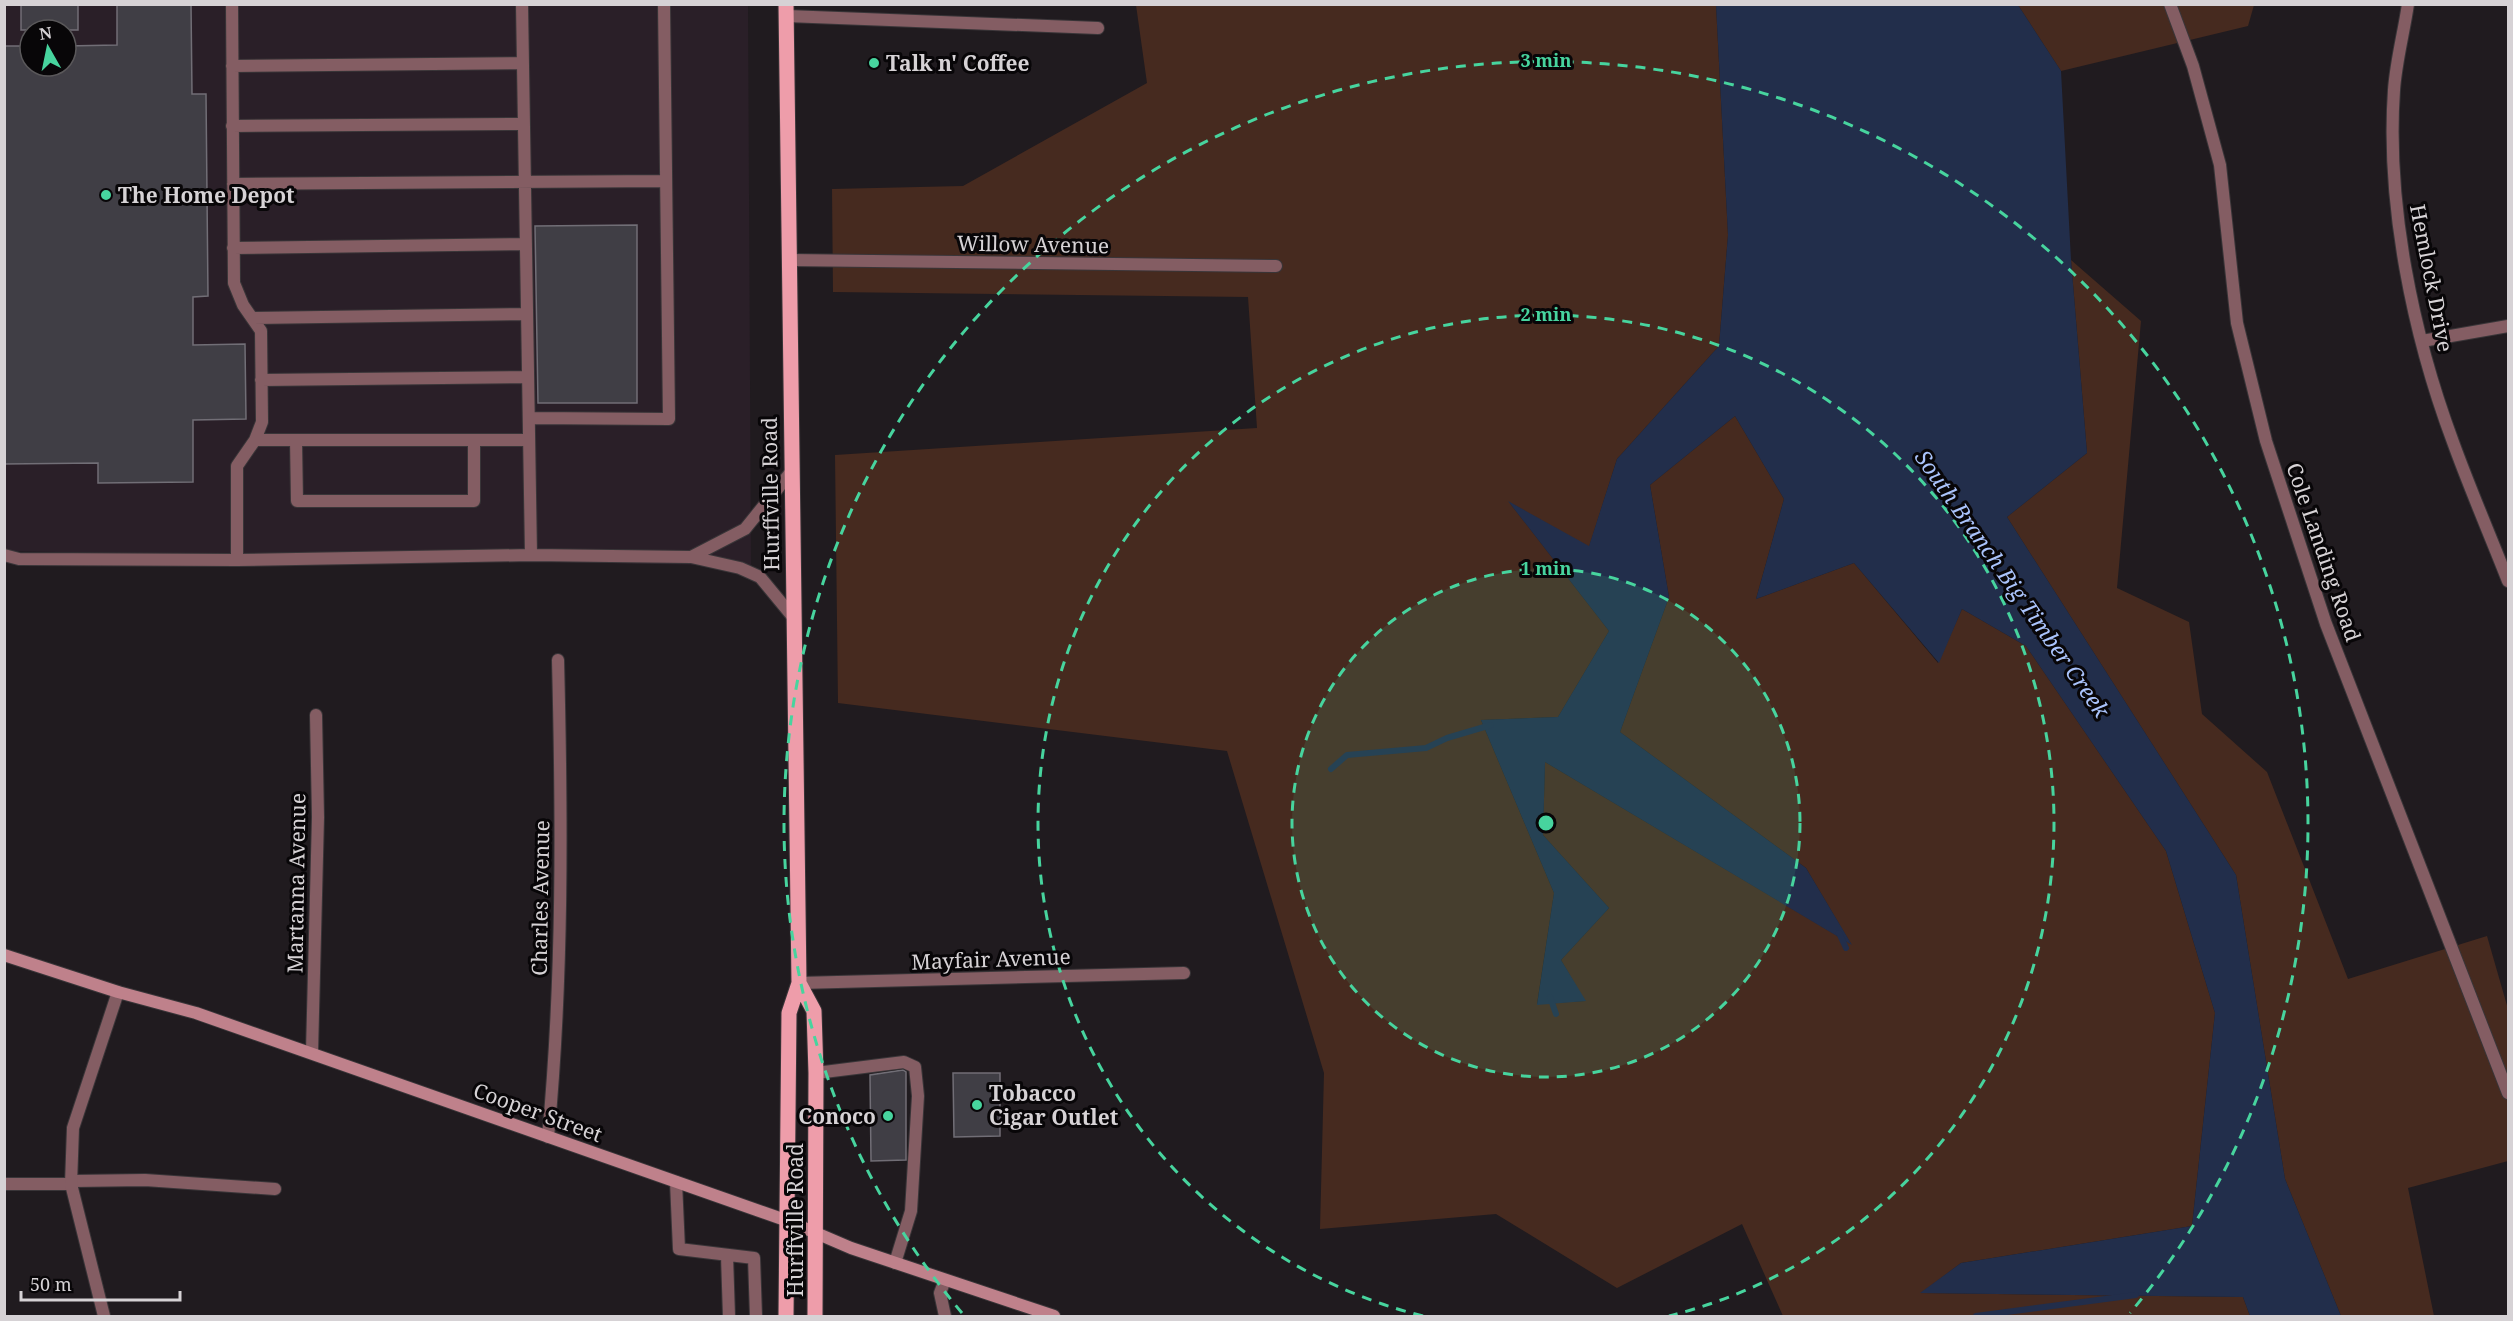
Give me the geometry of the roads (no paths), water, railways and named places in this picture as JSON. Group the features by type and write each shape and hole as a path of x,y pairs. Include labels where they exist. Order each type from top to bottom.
{"main road":[{"name":"Hurffville Road","path":"786,1317 789,1013 799,983 787,10"},
{"name":"Cooper Street","path":"4,955 118,992 196,1013 312,1052 788,1221 816,1234 895,1263 1054,1317"},
{"name":"Hurffville Road","path":"799,983 814,1011 815,1317"}],"street":[{"path":"232,4 234,283 261,331 262,422 255,440 237,466 237,560"},
{"path":"522,4 531,555"},
{"path":"529,418 669,419 664,4"},
{"name":"Cole Landing Road","path":"2170,4 2193,66 2220,165 2237,323 2266,441 2326,624 2508,1093"},
{"name":"Hemlock Drive","path":"2409,4 2394,89 2394,159 2399,225 2422,341 2452,440 2508,581"},
{"path":"787,10 1098,28"},
{"path":"232,66 523,63"},
{"path":"232,126 524,124"},
{"path":"233,184 666,181"},
{"path":"233,248 526,244"},
{"name":"Willow Avenue","path":"789,260 1276,266"},
{"path":"252,318 527,314"},
{"path":"2422,341 2508,326"},
{"path":"261,380 528,377"},
{"path":"255,440 529,440"},
{"path":"296,440 297,501 474,501 474,440"},
{"path":"691,557 745,529 791,472"},
{"path":"4,555 19,559 237,560 531,555 691,557 740,568 760,577 793,617"},
{"name":"Charles Avenue","path":"549,1137 557,1034 561,779 558,660"},
{"name":"Martanna Avenue","path":"312,1052 318,816 316,715"},
{"name":"Mayfair Avenue","path":"799,983 1184,973"},
{"path":"104,1317 72,1182 73,1128 118,992"},
{"path":"816,1073 904,1062 915,1068 918,1096 912,1211 895,1263"},
{"path":"4,1184 145,1180 275,1189"},
{"path":"676,1182 678,1249 754,1258 756,1317"},
{"path":"727,1256 729,1317"},
{"path":"945,1280 940,1293 945,1317"}],"water":[{"path":"1716,5 2018,5 2061,71 2071,260 2087,453 2007,517 2236,875 2285,1179 2341,1316 2250,1316 2243,1297 1920,1293 1961,1263 2192,1226 2215,1013 2166,851 2026,646 1962,609 1939,663 1854,563 1756,599 1784,499 1735,416 1650,485 1669,597 1620,732 1806,868 1852,945 1545,762 1543,835 1609,908 1561,960 1586,1001 1537,1005 1554,893 1481,720 1558,717 1609,631 1508,501 1589,546 1617,459 1719,346 1728,235"}],"waterway":[{"path":"1331,769 1347,755 1426,748 1447,738 1491,725"},
{"path":"1839,933 1846,948"},
{"path":"1550,997 1556,1014"},
{"name":"South Branch Big Timber Creek","path":"1976,1316 2136,1295"}],"place":[{"name":"Talk n' Coffee","path":"874,63"},
{"name":"The Home Depot","path":"106,195"},
{"name":"Tobacco Cigar Outlet","path":"977,1105"},
{"name":"Conoco","path":"888,1116"}]}
